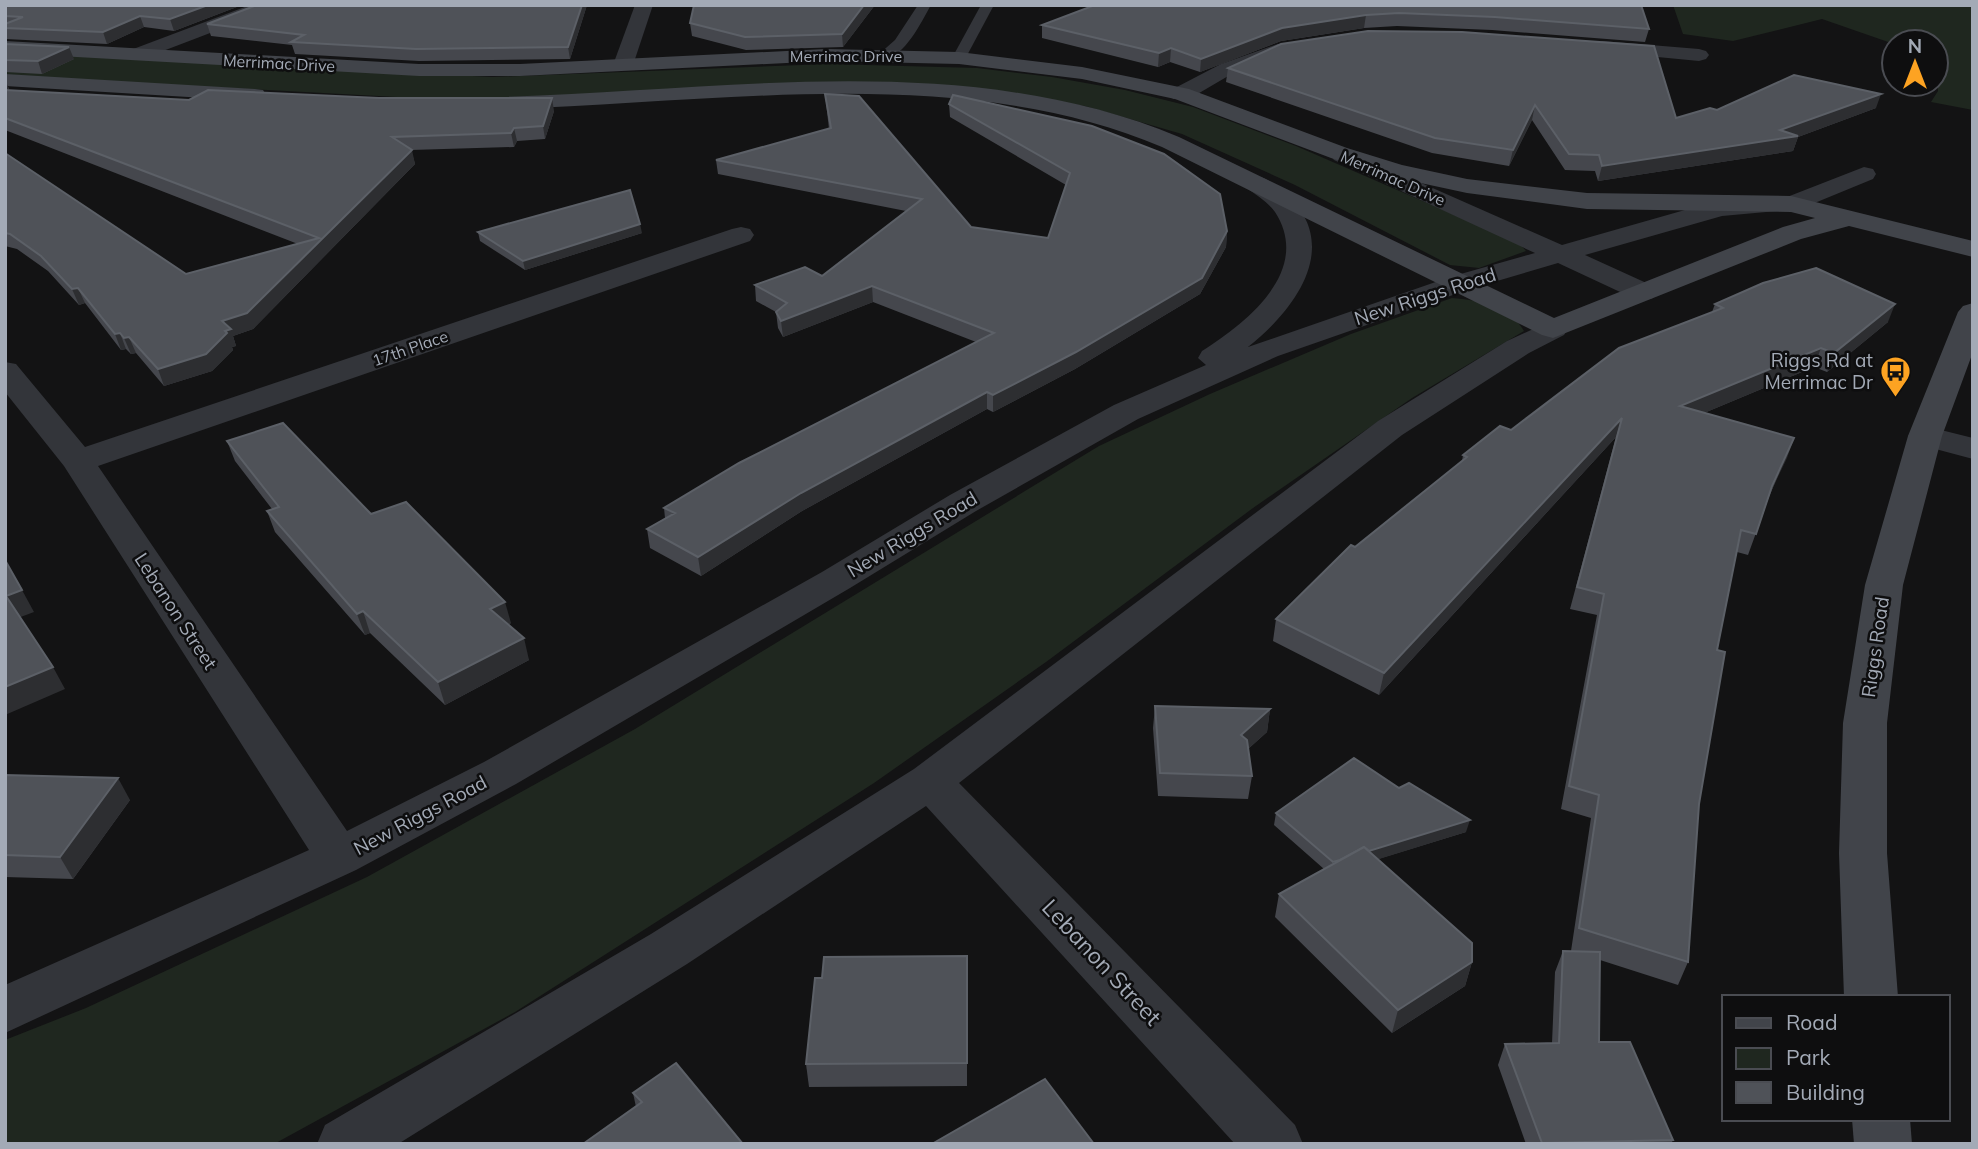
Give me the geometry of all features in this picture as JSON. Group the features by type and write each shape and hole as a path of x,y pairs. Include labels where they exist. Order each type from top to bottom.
{"street":[{"path":"135,55 267,5"},
{"path":"623,65 644,5"},
{"path":"1181,94 1255,57 1297,45"},
{"path":"1578,46 1699,55"},
{"name":"Merrimac Drive","path":"5,47 419,70 520,70 799,56 885,55 959,58 1082,73 1181,94 1339,153 1643,292"},
{"name":"Merrimac Drive","path":"5,80 276,96"},
{"name":"Merrimac Drive","path":"478,103 818,90 900,90 976,95 1044,105 1116,122 1191,151 1553,329"},
{"path":"1339,153 1431,180 1547,197 1672,204 1791,204 1973,249"},
{"name":"New Riggs Road","path":"5,1010 339,857 500,773 836,580 963,503 1126,412 1268,351 1460,283 1720,208 1791,204 1864,174"},
{"path":"1126,412 1230,348 1263,320 1293,282 1299,254 1296,233 1287,211 1254,182"},
{"path":"346,1144 669,949 930,781 1390,428 1518,346 1553,329 1792,233 1825,223 1853,220"},
{"name":"17th Place","path":"78,461 741,235"},
{"name":"Riggs Road","path":"1871,995 1863,853 1865,723 1884,584 1925,436 1973,312"},
{"name":"Lebanon Street","path":"5,371 78,461 339,857"},
{"path":"1925,436 1973,449"},
{"name":"Lebanon Street","path":"930,781 1274,1144"},
{"path":"1881,1121 1882,1144"}],"lane":[{"path":"885,55 900,43 925,5"},
{"path":"959,58 988,5"}],"green space":[{"path":"1673,5 1973,5 1973,110 1931,102 1934,98 1950,98 1950,28 1880,28 1880,39 1822,19 1733,41 1683,34"},
{"path":"5,52 492,77 829,64 977,68 1052,77 1125,90 1193,107 1296,146 1519,243 1526,251 1479,268 1450,265 1295,185 1182,134 1085,106 992,92 920,85 534,98 415,98 5,76"},
{"path":"1452,298 1473,300 1502,310 1518,322 1524,331 1412,398 1253,508 1046,662 874,783 515,1012 274,1144 5,1144 5,1040 86,1008 367,877 635,729 1099,446 1210,394 1351,334"}],"building":[{"path":"5,5 208,5 170,19 140,16 103,32 5,28 5,24 23,17 5,16"},
{"path":"257,5 582,5 568,47 416,49 291,42 304,35 207,24"},
{"path":"694,5 864,5 842,34 745,37 690,23"},
{"path":"1095,5 1641,5 1649,29 1495,17 1399,13 1366,15 1282,28 1201,59 1171,48 1159,53 1042,25"},
{"path":"1368,31 1462,32 1654,46 1676,118 1710,108 1717,110 1794,75 1880,94 1780,130 1798,136 1602,166 1599,155 1569,154 1535,105 1513,150 1435,138 1228,68 1281,44"},
{"path":"5,44 69,47 38,61 5,60"},
{"path":"5,90 189,100 208,90 379,98 552,98 543,126 514,128 511,133 392,137 412,150 247,313 222,321 231,329 225,331 227,333 206,354 158,369 129,337 115,334 78,288 72,289 41,256 5,233 5,153 186,274 319,238 5,118"},
{"path":"825,94 859,96 971,227 1048,238 1070,173 949,104 953,95 1092,126 1164,154 1220,194 1227,231 1202,278 1076,352 993,395 987,392 801,493 698,557 647,529 675,513 664,508 739,463 994,333 872,286 781,321 776,312 787,303 755,285 805,267 822,276 922,199 716,160 831,128"},
{"path":"630,190 640,224 523,261 478,232"},
{"path":"1816,268 1895,304 1834,353 1821,348 1680,406 1794,438 1772,486 1756,534 1741,530 1717,650 1725,652 1699,804 1688,962 1579,928 1599,795 1569,786 1604,594 1577,587 1622,418 1384,673 1276,619 1351,545 1355,547 1467,457 1463,455 1500,426 1511,430 1619,348 1723,308 1715,304 1763,283"},
{"path":"283,423 371,514 406,502 505,602 490,609 524,638 438,682 363,611 357,614 267,511 279,507 227,441"},
{"path":"5,560 22,590 6,596 53,667 5,687"},
{"path":"1155,706 1270,709 1241,735 1247,740 1252,776 1160,773"},
{"path":"1354,758 1399,788 1409,783 1470,820 1369,851 1364,847 1333,862 1276,813"},
{"path":"5,775 118,778 60,857 5,855"},
{"path":"1364,847 1472,943 1472,962 1398,1010 1279,894"},
{"path":"1563,951 1600,952 1599,1042 1630,1042 1673,1140 1542,1143 1505,1044 1559,1043"},
{"path":"967,956 967,1063 806,1064 815,978 822,978 824,957"},
{"path":"676,1063 743,1144 583,1144 642,1102 633,1093"},
{"path":"1045,1079 1094,1144 932,1144"}],"place":[{"name":"Riggs Rd at Merrimac Dr","path":"1896,398"}]}
